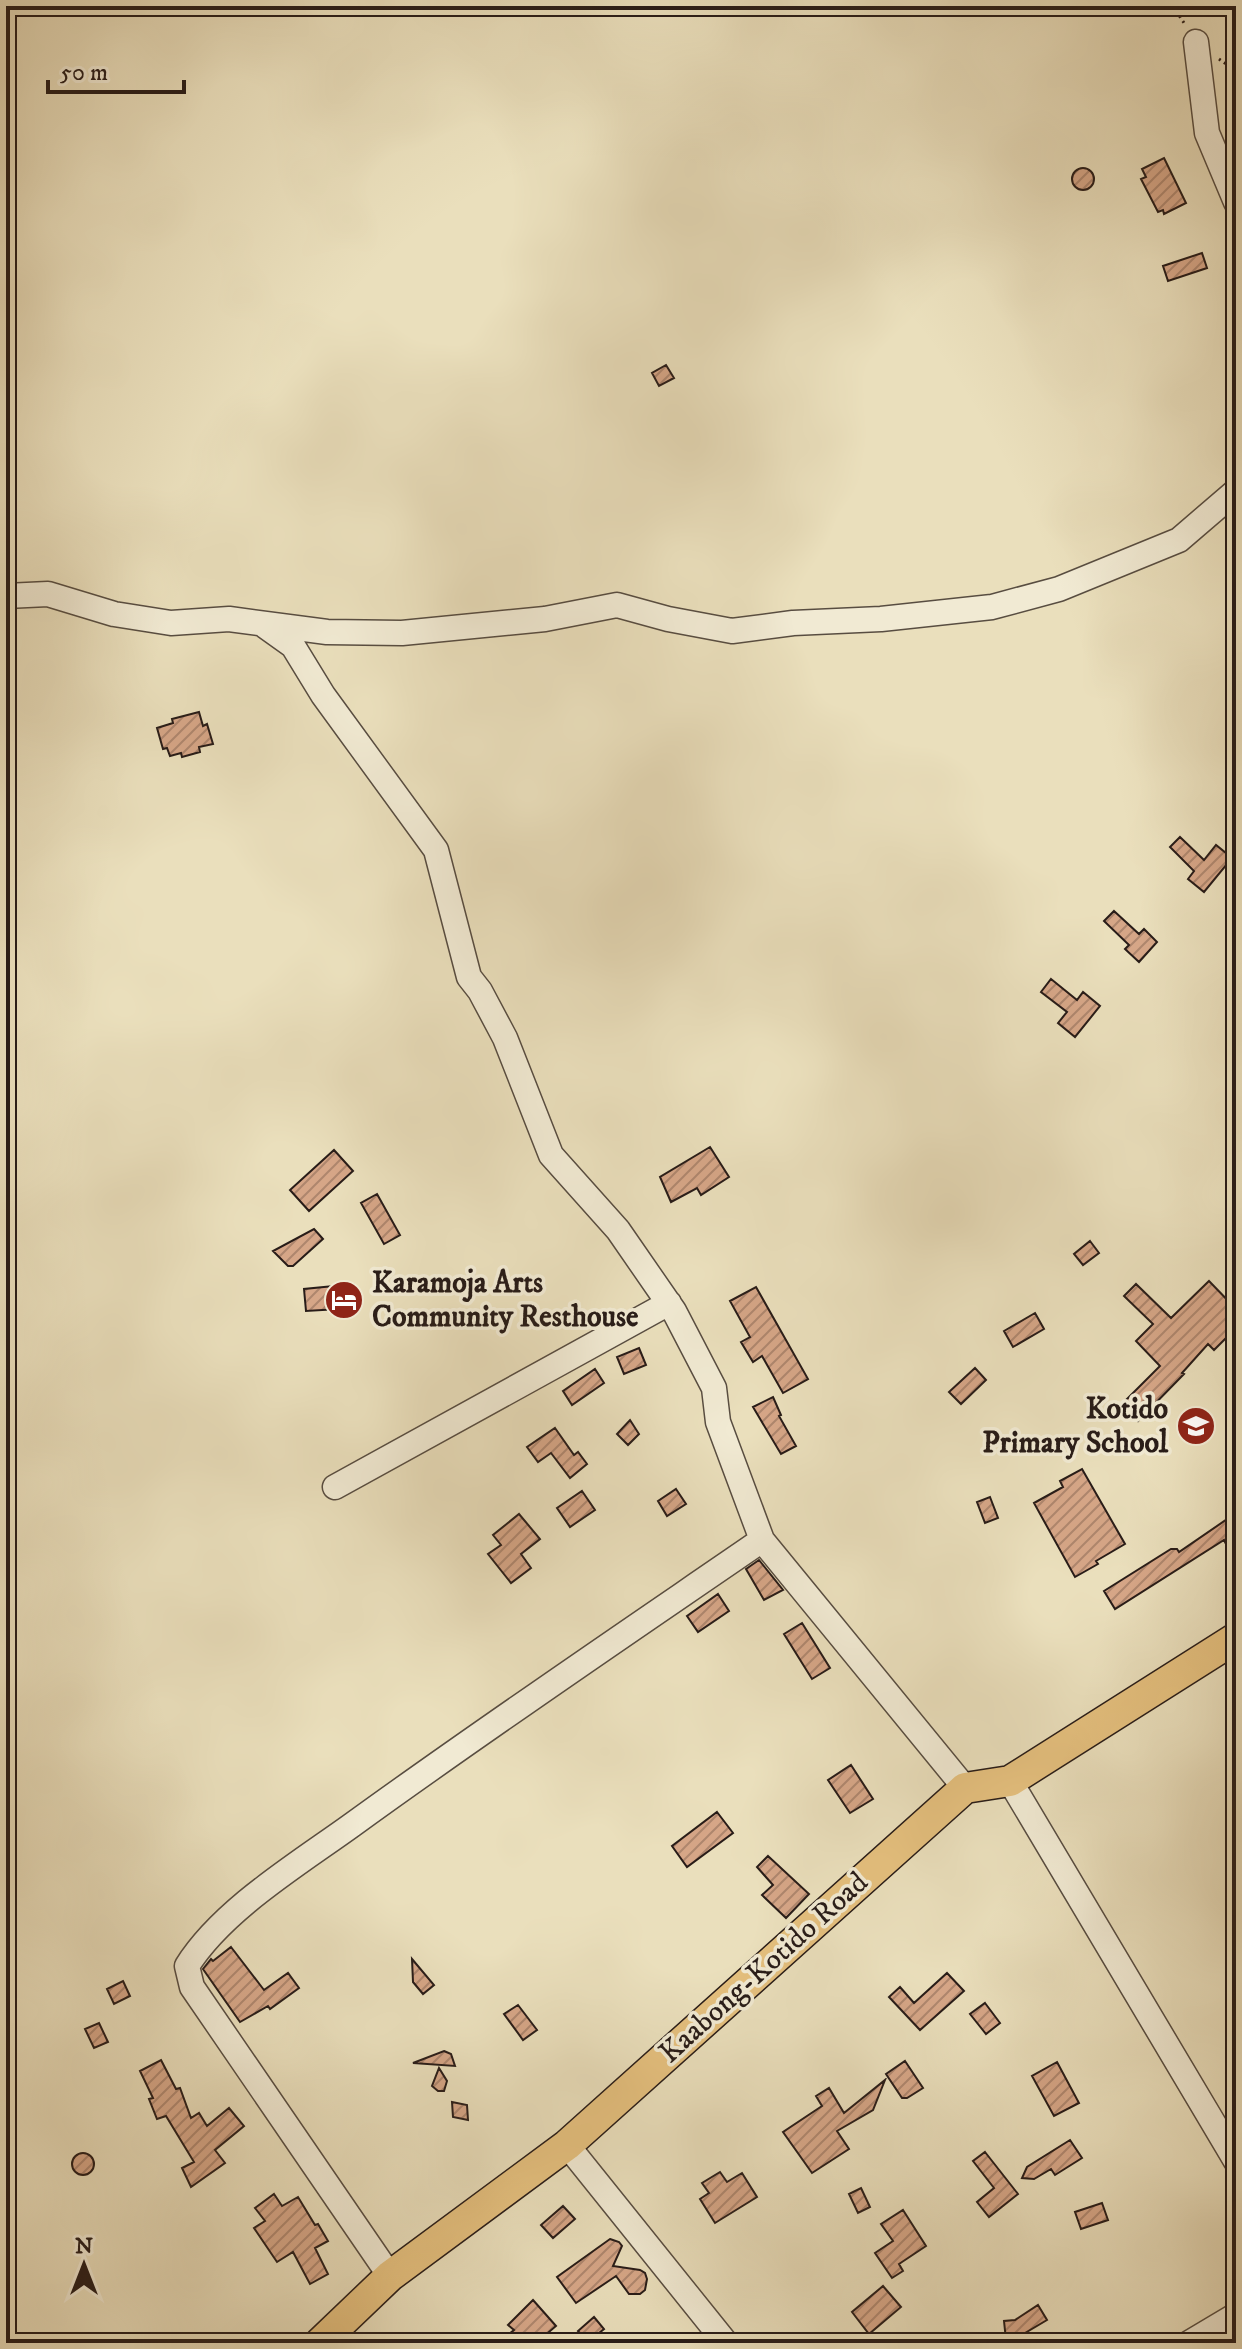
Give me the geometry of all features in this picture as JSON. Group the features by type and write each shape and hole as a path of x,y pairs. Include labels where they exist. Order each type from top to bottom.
{"main road":[{"path":"965,1788 1010,1781 1236,1638"},
{"name":"Kaabong-Kotido Road","path":"320,2343 390,2276 567,2145 965,1788"}],"street":[{"path":"1196,42 1207,133 1236,202"},
{"path":"6,596 48,594 114,614 171,623 229,619 327,632 402,633 545,619 617,605 668,619 732,631 793,623 881,619 992,607 1059,589 1179,540 1236,491"},
{"path":"262,624 293,646 323,695 436,850 469,977 505,1038 551,1155 618,1230 669,1303 714,1388 718,1422 762,1540 965,1788"},
{"path":"335,1487 669,1303"},
{"path":"390,2276 192,1987 187,1966 213,1931 283,1875 762,1540"},
{"path":"1010,1781 1236,2161"},
{"path":"567,2145 726,2343"},
{"path":"1189,2343 1236,2315"}],"building":[{"path":"1164,158 1186,203 1164,214 1163,210 1158,212 1141,179 1146,177 1142,169"},
{"path":"1083,168 1091,171 1094,179 1091,187 1083,190 1075,187 1072,179 1075,171"},
{"path":"1202,253 1207,268 1168,281 1163,266"},
{"path":"666,365 674,378 659,386 652,373"},
{"path":"199,712 203,726 207,724 213,744 199,747 200,752 182,757 181,753 170,756 167,748 163,749 157,728 173,723 172,719"},
{"path":"1180,837 1204,860 1216,845 1232,858 1204,892 1188,879 1194,871 1170,847"},
{"path":"1114,911 1139,934 1144,929 1157,942 1139,962 1125,949 1129,945 1104,921"},
{"path":"1051,979 1077,1000 1083,992 1100,1006 1075,1037 1058,1023 1067,1012 1041,992"},
{"path":"710,1147 729,1177 701,1195 697,1188 671,1202 660,1177"},
{"path":"334,1150 353,1171 309,1211 290,1190"},
{"path":"377,1194 400,1235 384,1244 361,1203"},
{"path":"314,1229 323,1239 293,1266 288,1266 273,1251"},
{"path":"1090,1241 1099,1253 1083,1265 1074,1254"},
{"path":"1209,1281 1236,1309 1236,1328 1214,1350 1208,1344 1184,1374 1138,1421 1121,1405 1160,1366 1136,1341 1153,1324 1124,1296 1136,1284 1171,1318"},
{"path":"354,1284 356,1308 306,1311 304,1289"},
{"path":"756,1287 808,1379 783,1393 762,1356 753,1362 741,1342 750,1337 730,1301"},
{"path":"1035,1313 1044,1329 1013,1347 1004,1331"},
{"path":"639,1348 646,1365 624,1374 617,1357"},
{"path":"975,1368 986,1380 961,1404 949,1392"},
{"path":"595,1369 604,1383 572,1405 563,1391"},
{"path":"773,1397 779,1416 796,1446 781,1454 753,1407"},
{"path":"630,1420 639,1434 628,1445 617,1434"},
{"path":"555,1428 574,1455 578,1452 587,1464 570,1478 551,1453 538,1462 527,1447"},
{"path":"1082,1469 1125,1544 1075,1577 1034,1503 1063,1487 1060,1481"},
{"path":"676,1489 686,1504 667,1516 658,1501"},
{"path":"582,1491 595,1510 570,1527 557,1508"},
{"path":"990,1497 998,1518 985,1523 977,1502"},
{"path":"1236,1513 1236,1538 1226,1544 1224,1540 1115,1609 1104,1591 1171,1549 1179,1552"},
{"path":"519,1514 540,1539 521,1554 531,1568 511,1583 488,1554 501,1545 493,1535"},
{"path":"759,1560 783,1590 764,1600 746,1569"},
{"path":"718,1594 729,1611 698,1632 687,1616"},
{"path":"802,1623 830,1668 812,1679 784,1634"},
{"path":"851,1765 873,1799 850,1813 828,1780"},
{"path":"717,1812 733,1833 687,1867 672,1846"},
{"path":"768,1856 809,1894 786,1918 762,1895 773,1885 757,1867"},
{"path":"231,1947 264,1990 288,1973 299,1988 270,2009 268,2006 240,2022 203,1969 211,1959 213,1961"},
{"path":"412,1959 434,1985 423,1994 413,1982"},
{"path":"947,1973 964,1991 920,2030 889,1997 900,1987 914,2003"},
{"path":"123,1981 130,1996 114,2004 107,1989"},
{"path":"985,2003 1000,2023 986,2034 970,2014"},
{"path":"518,2005 537,2030 523,2040 504,2014"},
{"path":"99,2023 108,2042 94,2048 85,2029"},
{"path":"444,2051 451,2054 455,2066 413,2063"},
{"path":"161,2060 176,2089 180,2088 191,2118 199,2113 207,2126 229,2108 244,2126 215,2150 225,2163 191,2187 182,2168 194,2162 166,2116 157,2119 149,2099 153,2098 140,2071"},
{"path":"905,2061 923,2088 902,2098 886,2074"},
{"path":"1057,2062 1079,2103 1054,2116 1032,2076"},
{"path":"439,2068 447,2081 444,2091 432,2086"},
{"path":"885,2080 873,2110 837,2131 849,2149 812,2173 783,2132 822,2106 816,2096 829,2088 844,2113"},
{"path":"452,2102 467,2105 468,2120 453,2117"},
{"path":"1070,2140 1082,2158 1055,2175 1051,2169 1034,2179 1022,2178 1027,2167"},
{"path":"985,2152 1018,2194 989,2217 977,2202 994,2188 973,2161"},
{"path":"83,2153 91,2156 94,2164 91,2172 83,2175 75,2172 72,2164 75,2156"},
{"path":"720,2172 727,2182 742,2173 757,2197 715,2223 700,2199 709,2193 702,2183"},
{"path":"861,2188 870,2207 858,2213 849,2194"},
{"path":"274,2194 282,2206 298,2197 328,2241 315,2248 328,2274 310,2284 293,2252 277,2262 254,2228 265,2221 255,2208"},
{"path":"1102,2203 1108,2220 1081,2229 1075,2212"},
{"path":"563,2206 575,2219 553,2238 541,2225"},
{"path":"903,2210 926,2246 899,2264 903,2271 892,2278 875,2253 893,2241 881,2224"},
{"path":"610,2239 622,2246 613,2266 645,2273 645,2290 640,2294 629,2294 616,2276 576,2303 557,2277"},
{"path":"883,2286 901,2307 869,2334 852,2312"},
{"path":"533,2300 556,2326 536,2343 498,2343 514,2330 508,2325"},
{"path":"1038,2305 1047,2320 1015,2339 1006,2340 1004,2321 1015,2320"},
{"path":"594,2317 604,2329 588,2342 578,2331"}],"place":[{"name":"Karamoja Arts Community Resthouse","path":"344,1300"},
{"name":"Kotido Primary School","path":"1196,1426"}]}
